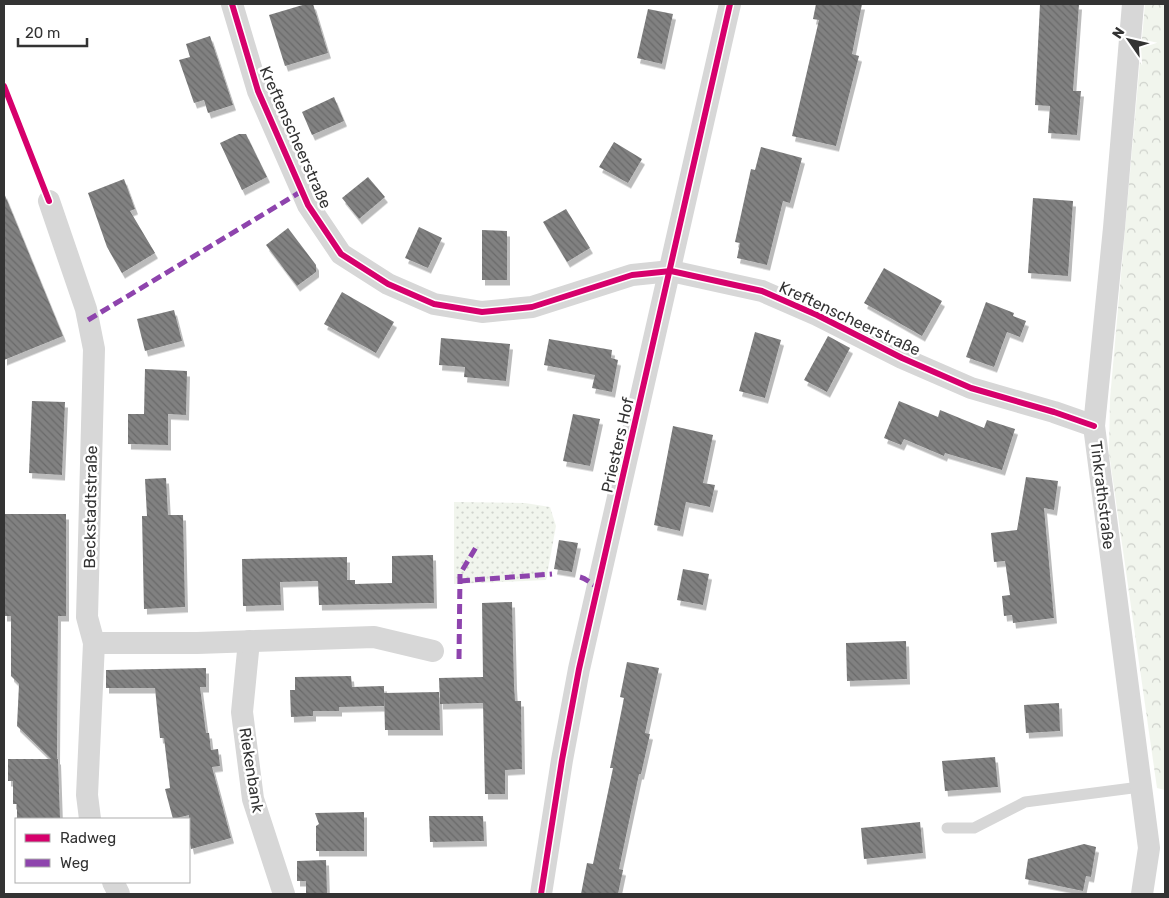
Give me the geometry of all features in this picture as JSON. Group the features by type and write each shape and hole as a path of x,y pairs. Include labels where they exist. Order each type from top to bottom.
{"street":[{"name":"Kreftenscheerstraße","path":"232,4 258,91 308,205 341,254 388,284 434,304 482,312 532,307 632,275 671,271 762,291 816,315 902,358 972,388 1094,426"},
{"name":"Priesters Hof","path":"541,894 562,760 579,669 671,271 702,120 730,4"},
{"name":"Tinkrathstraße","path":"1133,4 1114,228 1094,426 1149,848 1142,894"},
{"name":"Beckstadtstraße","path":"49,201 86,309 94,349 87,618 94,643 87,795 90,818"},
{"path":"94,643 249,642 374,637 433,652"},
{"name":"Riekenbank","path":"249,642 242,712 253,799 284,894"},
{"path":"113,883 119,894"}],"lane":[{"path":"947,828 974,828 1025,802 1140,787"}],"green space":[{"path":"1145,4 1165,4 1165,790 1157,788 1109,453 1110,399"},
{"path":"454,502 525,503 550,507 556,526 546,580 454,584"}],"building":[{"path":"306,4 313,4 328,53 285,66 269,15"},
{"path":"816,4 862,4 852,54 859,56 836,146 792,136 819,20 813,19"},
{"path":"1040,4 1079,4 1073,91 1081,91 1077,135 1048,133 1050,106 1035,105"},
{"path":"648,9 673,14 662,64 637,58"},
{"path":"210,36 233,105 208,113 204,100 194,103 179,60 190,57 186,44"},
{"path":"334,97 344,121 312,135 302,112"},
{"path":"239,134 246,134 267,177 242,190 220,143"},
{"path":"614,142 642,159 628,183 599,167"},
{"path":"761,147 802,158 790,203 783,201 767,265 737,258 740,243 735,242 751,169 755,170"},
{"path":"368,177 385,197 359,219 342,198"},
{"path":"124,179 135,209 130,211 155,253 122,273 107,247 88,193"},
{"path":"4,193 63,336 4,360"},
{"path":"1033,198 1073,201 1068,276 1028,273"},
{"path":"566,209 590,248 567,262 543,222"},
{"path":"419,227 442,238 428,268 405,258"},
{"path":"288,228 316,265 316,272 297,286 266,245"},
{"path":"482,230 507,231 507,280 482,280"},
{"path":"884,268 942,301 922,336 864,303"},
{"path":"342,292 394,322 376,353 324,324"},
{"path":"986,302 1014,313 1013,316 1026,321 1020,337 1007,332 994,367 966,357"},
{"path":"174,310 182,341 145,351 137,319"},
{"path":"755,332 781,340 765,398 739,391"},
{"path":"828,336 850,348 827,392 804,380"},
{"path":"441,338 510,344 506,381 464,377 465,367 439,365"},
{"path":"549,339 612,350 611,358 618,360 612,392 592,388 595,375 544,365"},
{"path":"145,369 187,371 186,415 168,414 168,445 128,444 128,414 144,414"},
{"path":"32,401 65,402 62,475 29,473"},
{"path":"899,401 938,417 940,410 984,428 987,420 1015,429 1002,470 945,453 944,456 904,439 901,445 884,438"},
{"path":"573,414 600,419 590,466 563,461"},
{"path":"673,426 713,435 703,483 715,485 710,507 686,502 680,531 654,525"},
{"path":"1026,477 1058,481 1054,510 1044,508 1054,618 1013,623 1012,615 1004,616 1002,596 1010,595 1005,561 994,562 991,533 1017,530"},
{"path":"166,478 168,515 183,515 185,607 144,609 142,516 147,516 145,479"},
{"path":"4,514 66,514 66,616 58,616 57,759 60,818 17,818 17,804 13,804 13,781 8,781 8,759 51,759 17,726 19,684 11,676 11,616 4,616"},
{"path":"559,540 578,543 572,572 554,569"},
{"path":"433,555 434,603 319,605 318,581 280,582 281,605 243,606 242,559 347,557 347,580 355,580 355,584 392,583 392,556"},
{"path":"683,569 709,574 703,605 677,600"},
{"path":"512,602 515,701 521,701 522,769 505,770 505,794 485,794 483,703 440,704 439,678 483,677 482,603"},
{"path":"906,641 907,679 847,681 846,643"},
{"path":"627,662 659,668 645,733 650,734 641,774 639,774 619,869 623,870 618,894 581,894 587,863 593,864 613,768 610,768 624,698 620,697"},
{"path":"206,668 206,687 200,687 206,733 209,733 211,750 218,749 220,766 212,767 231,838 191,849 189,815 173,818 165,789 170,788 164,738 160,738 155,688 106,688 106,670"},
{"path":"351,676 352,687 384,686 384,706 339,707 339,711 313,711 313,716 291,717 290,690 295,690 295,677"},
{"path":"439,692 440,730 385,730 384,693"},
{"path":"1059,703 1060,731 1026,733 1024,705"},
{"path":"995,757 998,787 945,791 942,761"},
{"path":"364,812 364,851 316,851 316,826 319,824 315,813"},
{"path":"429,816 483,816 484,841 430,842"},
{"path":"920,822 923,853 864,859 861,828"},
{"path":"1084,844 1096,847 1091,877 1086,876 1083,891 1025,879 1028,859"},
{"path":"326,860 327,894 306,894 306,881 297,881 297,861"}],"marked path":[{"path":"88,320 302,191"},
{"path":"459,659 460,574 478,544"},
{"path":"460,581 552,574"},
{"path":"580,577 599,587"}],"cycle path":[{"path":"232,4 258,91 308,205 341,254 388,284 434,304 482,312 532,307 632,275 671,271 762,291 817,315 902,358 971,388 1054,412 1094,426"},
{"path":"541,894 562,760 579,669 730,4"},
{"path":"4,86 49,201"}]}
